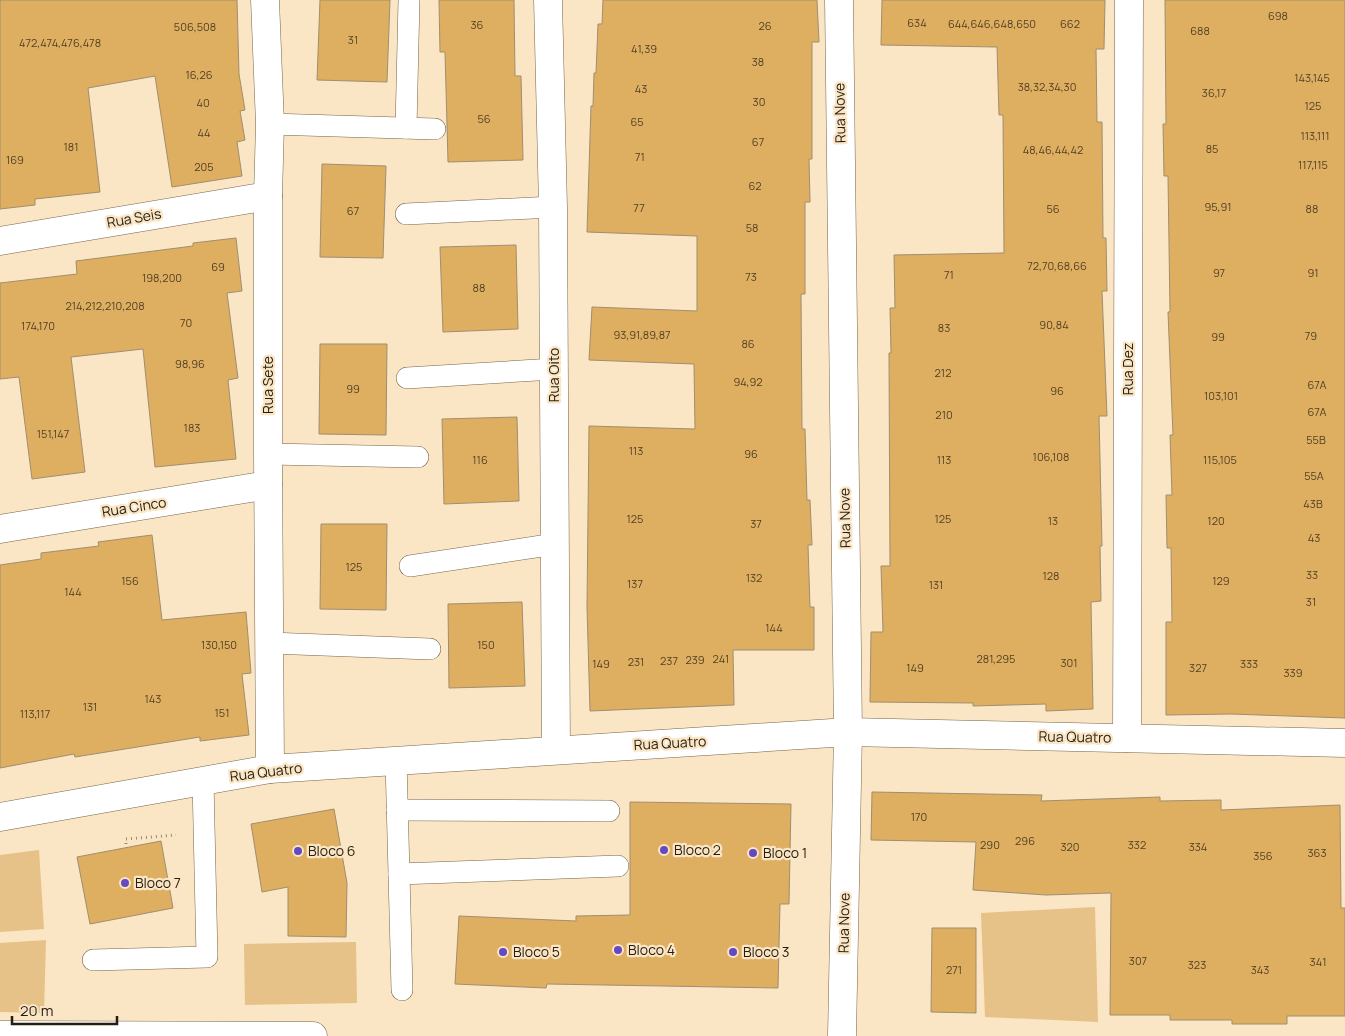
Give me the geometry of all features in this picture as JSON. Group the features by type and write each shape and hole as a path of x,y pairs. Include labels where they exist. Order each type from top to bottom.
{"street":[{"name":"Rua Sete","path":"265,0 270,124 268,196 270,769"},
{"name":"Rua Oito","path":"548,0 553,207 556,750"},
{"name":"Rua Nove","path":"839,0 848,732 842,1036"},
{"name":"Rua Dez","path":"1128,738 1129,0"},
{"name":"Rua Seis","path":"0,241 268,196"},
{"name":"Rua Cinco","path":"0,529 268,485"},
{"name":"Rua Quatro","path":"0,817 270,769 848,732 1345,743"},
{"path":"0,1035 313,1036"}],"lane":[{"path":"406,128 409,0"},
{"path":"270,124 435,129"},
{"path":"406,214 553,207"},
{"path":"407,378 554,369"},
{"path":"268,454 418,457"},
{"path":"410,566 555,544"},
{"path":"269,643 430,649"},
{"path":"396,761 402,990"},
{"path":"93,960 207,957 203,781"},
{"path":"397,810 609,810"},
{"path":"399,874 618,866"}],"path":[{"path":"126,844 126,838 204,834"}],"shaded area":[{"path":"39,850 44,929 0,932 0,855"},
{"path":"1095,907 1098,1022 985,1017 981,913"},
{"path":"46,940 44,1013 0,1012 0,943"},
{"path":"356,942 357,1003 245,1005 244,944"}],"building":[{"path":"0,0 237,0 239,74 245,110 240,111 245,140 237,142 242,176 172,187 155,76 88,88 100,192 35,199 35,205 0,209"},
{"path":"320,0 390,0 387,82 317,80"},
{"path":"439,0 514,0 515,76 521,76 523,160 448,162 445,52 440,52"},
{"path":"603,0 817,0 819,42 812,42 812,159 809,159 810,202 805,202 805,294 801,294 802,429 805,429 807,500 810,500 812,545 808,545 810,607 814,607 814,650 733,650 734,705 590,711 587,607 589,426 695,429 694,364 589,360 592,307 697,311 697,236 587,232 591,106 593,106 594,73 596,73 598,24 602,24"},
{"path":"882,0 1105,0 1104,49 1096,49 1097,122 1102,122 1103,238 1106,238 1107,291 1102,291 1107,416 1099,416 1102,546 1100,546 1101,601 1091,602 1093,709 1046,711 1046,704 973,706 973,703 870,702 871,632 883,632 881,566 890,566 889,353 891,353 890,308 895,308 894,255 1004,253 1003,115 999,115 997,47 881,45"},
{"path":"1165,0 1345,0 1345,718 1231,714 1166,715 1166,622 1172,622 1171,548 1167,548 1166,495 1172,495 1170,435 1173,435 1168,312 1170,312 1168,176 1164,176 1163,124 1166,124"},
{"path":"322,164 386,166 383,258 320,257"},
{"path":"236,238 242,291 227,293 238,378 228,380 236,459 155,467 143,349 71,357 85,472 32,479 19,377 0,379 0,283 77,274 76,261 193,246 193,243"},
{"path":"516,245 518,329 443,332 440,247"},
{"path":"320,344 387,344 386,435 319,434"},
{"path":"517,417 519,501 444,504 442,419"},
{"path":"321,524 387,524 386,610 320,609"},
{"path":"152,535 162,620 246,612 251,673 242,674 249,735 200,741 200,737 75,757 74,754 0,768 0,565 41,559 41,553 99,546 98,542"},
{"path":"522,602 525,686 449,688 448,604"},
{"path":"872,792 1042,795 1041,801 1160,797 1160,801 1221,800 1221,810 1340,805 1341,908 1345,908 1345,1016 1287,1016 1287,1024 1232,1024 1232,1020 1170,1020 1170,1015 1110,1015 1111,893 1046,895 973,890 976,842 871,840"},
{"path":"630,802 791,804 789,904 780,904 778,988 547,984 546,988 455,984 459,916 576,921 576,916 630,915"},
{"name":"Bloco 6","path":"334,809 347,883 346,937 288,936 288,887 262,892 251,824"},
{"name":"Bloco 7","path":"161,841 173,908 90,924 77,857"},
{"path":"932,928 976,928 976,1013 931,1012"}],"place":[{"name":"Bloco 2","path":"664,850"},
{"name":"Bloco 6","path":"298,851"},
{"name":"Bloco 1","path":"753,853"},
{"name":"Bloco 7","path":"125,883"},
{"name":"Bloco 4","path":"618,950"},
{"name":"Bloco 5","path":"503,952"},
{"name":"Bloco 3","path":"733,952"}]}
